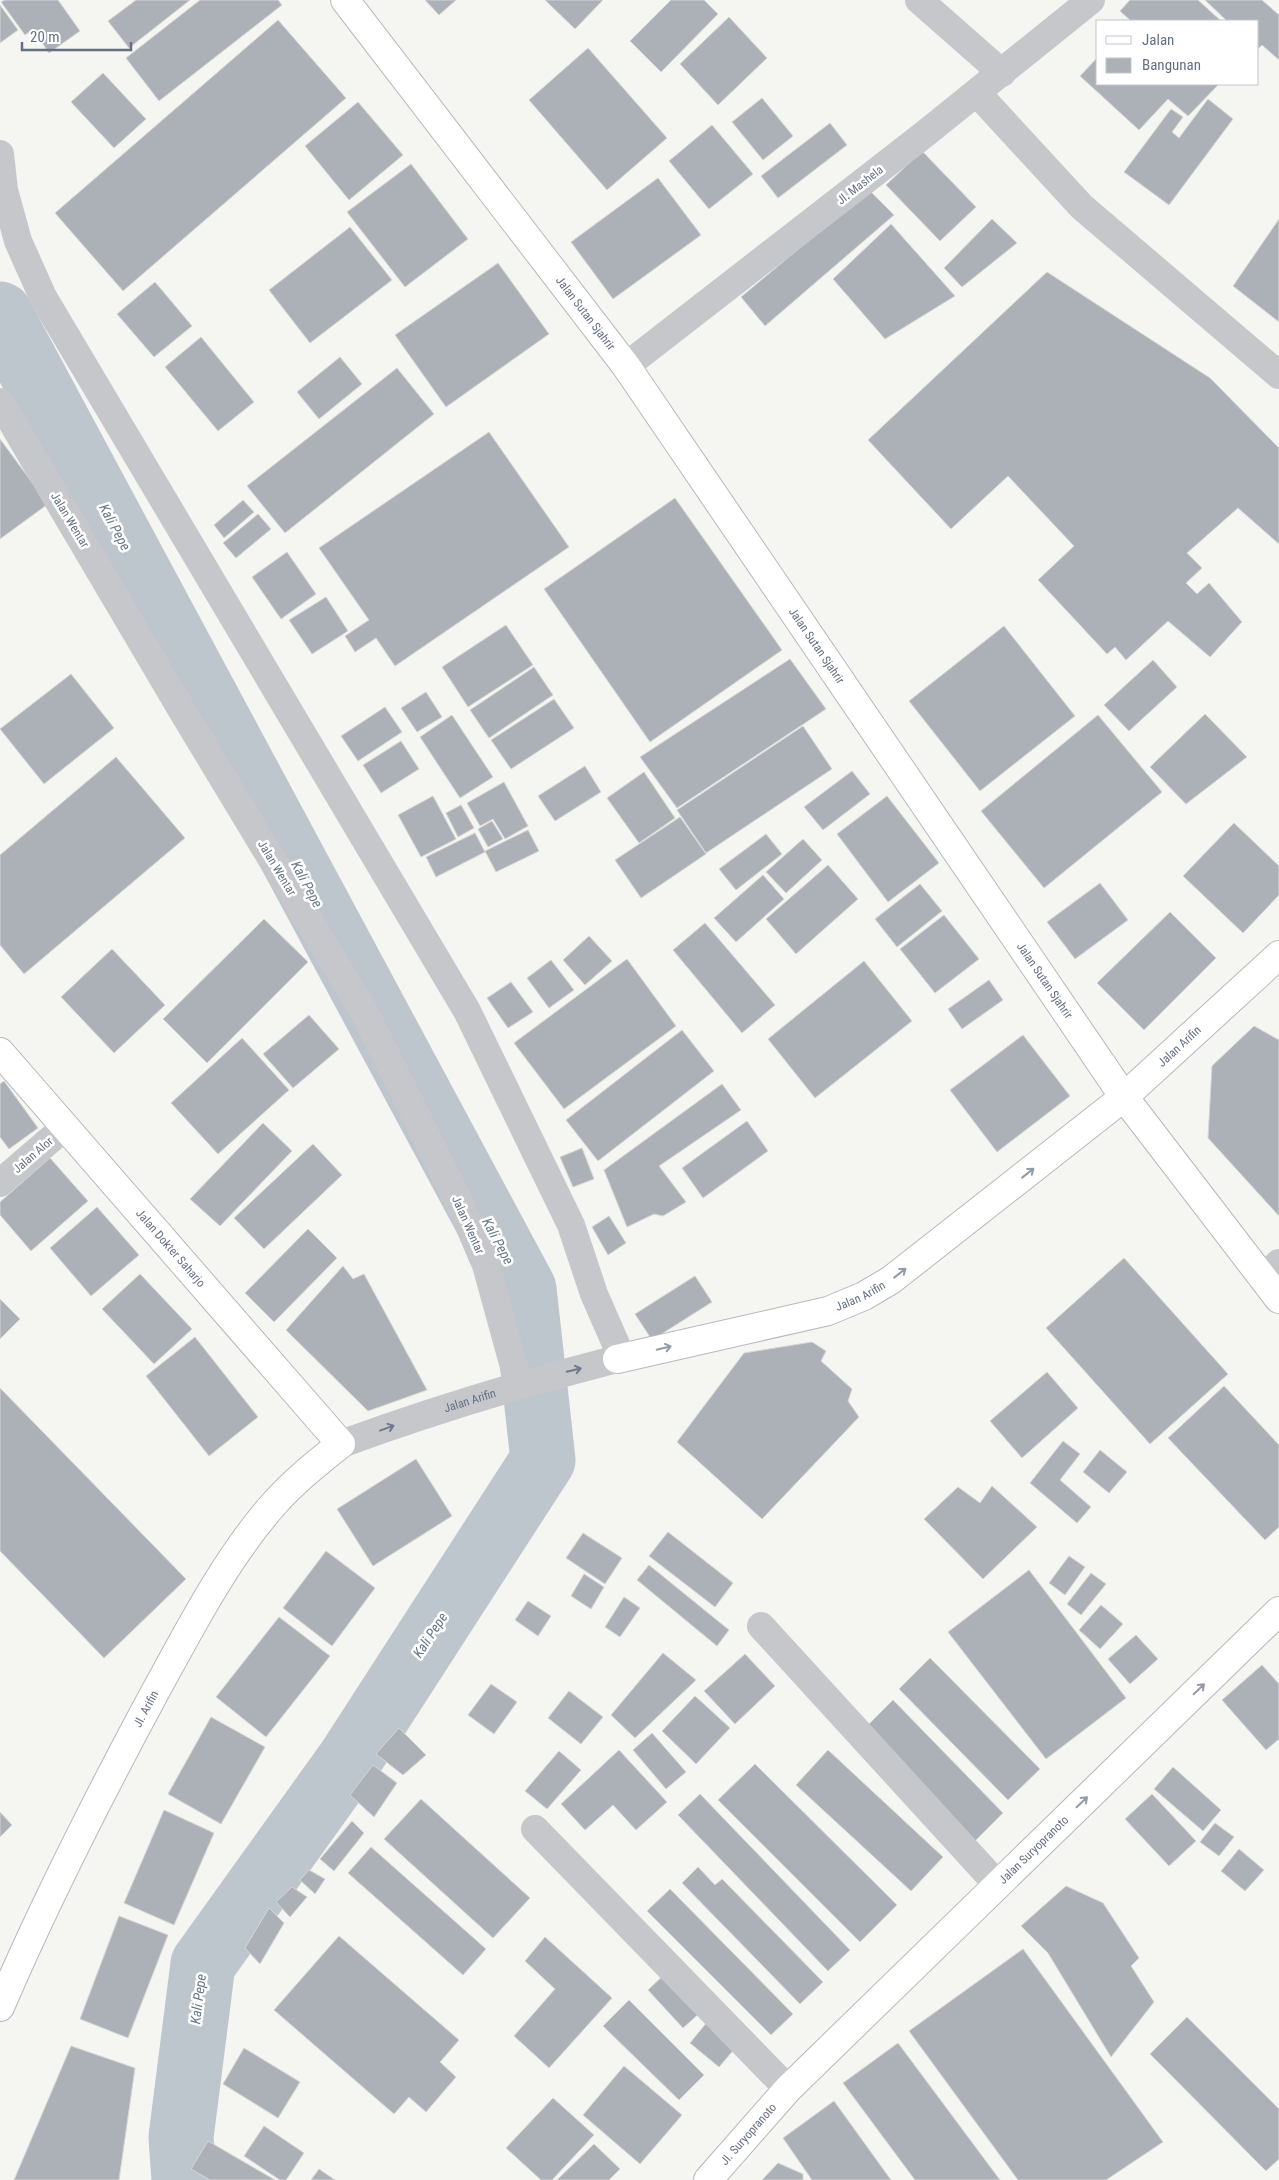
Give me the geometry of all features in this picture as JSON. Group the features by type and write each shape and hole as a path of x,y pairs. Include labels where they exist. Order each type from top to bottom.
{"main road":[{"name":"Jalan Sutan Sjahrir","path":"344,0 626,366 1124,1098 1271,1270 1279,1299"},
{"name":"Jalan Arifin","path":"620,1359 828,1311 864,1296 891,1280 1124,1098 1279,955"},
{"name":"Jalan Dokter Saharjo","path":"0,1052 341,1444"},
{"name":"Jl. Arifin","path":"2,1994 111,1774 176,1655 226,1570 273,1504 306,1472 341,1444"},
{"name":"Jalan Suryopranoto","path":"788,2089 1279,1611"},
{"name":"Jl. Suryopranoto","path":"708,2180 788,2089"}],"street":[{"path":"920,0 1002,73"},
{"name":"Jl. Mashela","path":"626,366 977,93 1091,0"},
{"path":"977,93 1082,207 1279,375"},
{"path":"0,154 4,190 18,241 43,298 467,1011 571,1225 594,1294 620,1359"},
{"name":"Jalan Wentar","path":"0,402 179,705 366,1014 462,1209 486,1265 524,1383"},
{"name":"Jalan Alor","path":"0,1183 65,1127"},
{"name":"Jalan Arifin","path":"341,1444 395,1424 524,1383 620,1359"},
{"path":"761,1626 997,1884"},
{"path":"535,1829 788,2089"}],"building":[{"path":"5,0 58,0 80,31 49,53 33,29 25,35 1,2"},
{"path":"136,0 190,0 129,48 108,21"},
{"path":"200,0 278,0 282,5 159,101 126,58"},
{"path":"425,0 456,0 439,15"},
{"path":"545,0 603,0 575,29"},
{"path":"671,0 704,0 718,14 661,72 630,41"},
{"path":"1130,0 1198,0 1220,20 1130,20 1120,11"},
{"path":"1205,0 1262,0 1279,15 1279,60 1262,45 1259,48 1259,20 1226,20"},
{"path":"0,5 18,30 0,43"},
{"path":"729,17 767,58 718,105 680,64"},
{"path":"278,20 346,98 123,291 55,213"},
{"path":"588,48 667,138 607,190 529,100"},
{"path":"1096,59 1096,85 1218,85 1188,116 1168,99 1139,130 1080,76"},
{"path":"103,73 146,119 114,148 71,102"},
{"path":"762,98 793,136 763,160 732,122"},
{"path":"1208,99 1233,119 1169,205 1124,172 1171,109 1183,117 1172,132 1179,138"},
{"path":"358,102 403,155 349,200 305,146"},
{"path":"830,123 847,145 778,198 761,176"},
{"path":"712,125 753,174 709,209 669,161"},
{"path":"922,151 976,207 940,241 886,185"},
{"path":"411,164 468,239 405,287 347,212"},
{"path":"658,178 701,235 613,299 571,242"},
{"path":"869,190 894,215 765,326 741,297"},
{"path":"992,219 1017,243 962,287 944,268"},
{"path":"1279,219 1279,322 1233,286"},
{"path":"891,224 955,296 885,339 833,279"},
{"path":"350,227 392,280 310,343 269,290"},
{"path":"498,263 549,334 446,407 395,335"},
{"path":"1047,272 1210,378 1279,448 1279,544 1238,508 1187,553 1202,568 1186,583 1197,594 1209,583 1242,622 1210,657 1168,621 1126,660 1115,647 1107,654 1038,580 1074,546 1008,476 951,529 868,440"},
{"path":"155,282 192,326 154,357 117,314"},
{"path":"201,337 254,402 218,431 165,367"},
{"path":"340,357 362,384 319,419 297,392"},
{"path":"397,368 434,414 285,533 247,486"},
{"path":"489,432 569,547 395,666 376,638 355,652 345,636 369,620 319,548"},
{"path":"0,439 48,504 0,539"},
{"path":"675,498 782,650 650,742 544,589"},
{"path":"243,500 254,512 224,538 214,525"},
{"path":"258,514 271,529 236,558 223,543"},
{"path":"287,552 316,594 281,619 252,577"},
{"path":"326,597 348,631 312,654 289,620"},
{"path":"506,625 533,665 468,707 442,667"},
{"path":"1004,626 1075,716 980,791 909,701"},
{"path":"790,659 826,709 677,808 640,757"},
{"path":"1153,660 1177,687 1129,731 1104,705"},
{"path":"534,667 553,695 489,738 470,710"},
{"path":"71,674 114,728 44,784 0,729"},
{"path":"426,692 442,717 417,732 401,708"},
{"path":"554,699 574,728 511,769 491,740"},
{"path":"385,707 402,732 358,761 341,736"},
{"path":"1205,714 1247,757 1186,804 1150,767"},
{"path":"452,715 493,777 460,798 420,737"},
{"path":"1098,715 1162,792 1044,888 981,811"},
{"path":"803,726 832,769 706,853 677,810"},
{"path":"401,741 419,769 381,793 363,765"},
{"path":"116,757 185,838 24,974 0,945 0,855"},
{"path":"585,766 601,792 555,821 538,796"},
{"path":"852,771 870,794 823,830 804,807"},
{"path":"644,772 675,818 639,843 607,798"},
{"path":"504,782 528,826 505,839 493,819 480,826 467,803"},
{"path":"433,796 456,839 421,857 398,815"},
{"path":"887,796 939,863 888,902 837,834"},
{"path":"461,805 474,828 458,837 446,813"},
{"path":"680,817 706,854 641,898 615,860"},
{"path":"492,821 503,839 488,847 478,829"},
{"path":"1234,823 1279,866 1279,895 1243,933 1183,876"},
{"path":"528,830 539,851 496,872 485,851"},
{"path":"475,833 485,852 436,877 426,857"},
{"path":"766,834 782,854 736,890 719,869"},
{"path":"803,839 822,860 786,893 766,872"},
{"path":"828,865 858,899 796,954 766,919"},
{"path":"763,875 784,899 736,942 714,918"},
{"path":"1100,883 1128,920 1075,959 1047,922"},
{"path":"920,884 942,911 897,947 875,919"},
{"path":"1170,912 1216,958 1144,1030 1097,983"},
{"path":"944,915 979,959 935,993 900,949"},
{"path":"264,919 308,962 207,1063 163,1019"},
{"path":"705,923 775,1005 742,1033 673,950"},
{"path":"589,936 612,961 585,985 563,960"},
{"path":"112,949 165,1005 114,1053 61,997"},
{"path":"627,959 676,1026 564,1109 514,1043"},
{"path":"551,960 574,990 549,1008 527,978"},
{"path":"864,961 912,1021 815,1098 768,1039"},
{"path":"989,980 1003,1000 962,1029 948,1009"},
{"path":"511,982 533,1012 508,1028 487,998"},
{"path":"309,1015 339,1049 293,1088 263,1054"},
{"path":"1254,1026 1279,1040 1279,1216 1208,1138 1212,1066"},
{"path":"682,1030 714,1071 598,1161 566,1120"},
{"path":"1023,1035 1070,1096 997,1152 950,1090"},
{"path":"242,1038 289,1090 218,1154 171,1103"},
{"path":"4,1081 38,1128 9,1149 0,1137 0,1084"},
{"path":"722,1084 741,1110 659,1166 686,1202 663,1216 654,1214 627,1227 604,1170"},
{"path":"747,1121 768,1151 703,1198 682,1168"},
{"path":"263,1123 292,1151 220,1226 190,1199"},
{"path":"313,1144 342,1175 264,1249 234,1218"},
{"path":"582,1148 594,1179 573,1187 560,1157"},
{"path":"50,1158 88,1201 31,1251 0,1215 0,1202"},
{"path":"97,1207 139,1255 91,1296 50,1248"},
{"path":"609,1216 626,1243 608,1255 592,1227"},
{"path":"308,1229 337,1258 274,1322 245,1293"},
{"path":"1124,1258 1228,1374 1150,1444 1046,1328"},
{"path":"343,1266 353,1279 364,1274 427,1390 368,1411 286,1330"},
{"path":"140,1274 192,1329 154,1364 102,1309"},
{"path":"695,1276 712,1302 652,1340 635,1314"},
{"path":"0,1299 20,1319 0,1339"},
{"path":"195,1337 258,1417 209,1456 146,1376"},
{"path":"812,1342 826,1351 821,1361 852,1389 848,1401 859,1417 762,1519 677,1442 744,1353"},
{"path":"1047,1372 1078,1408 1022,1458 990,1421"},
{"path":"1224,1386 1279,1445 1279,1527 1265,1540 1168,1438"},
{"path":"0,1388 186,1579 104,1658 0,1551"},
{"path":"1063,1441 1080,1454 1060,1480 1091,1507 1077,1523 1030,1483"},
{"path":"1100,1450 1127,1472 1109,1493 1083,1472"},
{"path":"416,1459 452,1516 373,1566 337,1509"},
{"path":"992,1486 1037,1527 983,1579 924,1519 958,1487 980,1503"},
{"path":"668,1532 733,1583 715,1607 649,1556"},
{"path":"583,1533 622,1558 605,1584 566,1558"},
{"path":"326,1551 375,1588 332,1646 283,1608"},
{"path":"1069,1556 1085,1567 1065,1595 1049,1583"},
{"path":"649,1565 729,1630 717,1646 637,1580"},
{"path":"1029,1570 1126,1698 1046,1759 948,1632"},
{"path":"1091,1573 1106,1584 1081,1615 1067,1604"},
{"path":"584,1574 604,1587 591,1609 571,1596"},
{"path":"624,1597 640,1608 620,1637 605,1627"},
{"path":"528,1601 551,1616 538,1636 515,1620"},
{"path":"1101,1605 1123,1624 1100,1649 1079,1630"},
{"path":"279,1617 330,1656 266,1737 216,1697"},
{"path":"1136,1635 1158,1659 1130,1684 1108,1659"},
{"path":"663,1653 696,1680 635,1738 611,1715"},
{"path":"745,1654 775,1686 735,1724 704,1691"},
{"path":"930,1658 1040,1769 1008,1800 899,1689"},
{"path":"1262,1665 1279,1684 1279,1739 1266,1750 1222,1700"},
{"path":"491,1684 517,1702 494,1734 468,1715"},
{"path":"569,1691 603,1717 581,1744 548,1718"},
{"path":"695,1696 730,1728 696,1764 662,1731"},
{"path":"893,1700 1003,1813 974,1842 864,1729"},
{"path":"211,1717 265,1747 221,1824 168,1794"},
{"path":"399,1728 426,1755 403,1775 376,1754"},
{"path":"652,1733 686,1772 666,1789 633,1750"},
{"path":"619,1750 667,1802 636,1830 613,1805 585,1830 561,1804"},
{"path":"828,1750 943,1857 911,1891 796,1785"},
{"path":"559,1751 581,1770 547,1809 525,1791"},
{"path":"755,1764 897,1905 860,1942 718,1800"},
{"path":"373,1765 397,1783 374,1817 350,1795"},
{"path":"1173,1767 1221,1810 1203,1831 1154,1789"},
{"path":"700,1794 850,1950 828,1971 678,1815"},
{"path":"1152,1794 1196,1841 1169,1866 1125,1819"},
{"path":"421,1799 530,1898 493,1938 384,1839"},
{"path":"164,1810 214,1833 174,1925 124,1903"},
{"path":"0,1812 12,1825 0,1837"},
{"path":"352,1821 364,1833 334,1871 320,1859"},
{"path":"1215,1823 1234,1837 1219,1856 1200,1842"},
{"path":"371,1847 486,1949 463,1975 348,1873"},
{"path":"1239,1849 1264,1870 1245,1891 1221,1871"},
{"path":"698,1867 715,1885 722,1879 823,1982 800,2004 682,1883"},
{"path":"309,1870 325,1879 315,1894 300,1880"},
{"path":"1066,1886 1103,1903 1139,1958 1131,1966 1154,2002 1111,2057 1048,1953 1021,1926"},
{"path":"292,1887 307,1897 290,1917 276,1902"},
{"path":"670,1889 793,2014 771,2035 647,1911"},
{"path":"269,1908 284,1923 260,1964 245,1948"},
{"path":"119,1916 168,1935 128,2038 80,2019"},
{"path":"339,1936 459,2040 440,2062 456,2077 426,2112 409,2097 394,2114 274,2010"},
{"path":"545,1937 612,1998 549,2068 514,2036 555,1989 525,1961"},
{"path":"1023,1949 1163,2142 1106,2180 1018,2180 909,2031"},
{"path":"668,1971 704,2009 683,2028 648,1990"},
{"path":"629,2000 704,2075 679,2100 603,2026"},
{"path":"1187,2017 1279,2109 1279,2159 1266,2171 1150,2054"},
{"path":"708,2021 737,2046 719,2067 690,2043"},
{"path":"898,2043 1000,2180 915,2180 843,2083"},
{"path":"71,2046 135,2068 119,2180 14,2180"},
{"path":"244,2048 300,2082 278,2118 223,2084"},
{"path":"624,2066 682,2115 640,2164 583,2115"},
{"path":"553,2098 594,2135 552,2180 541,2180 506,2148"},
{"path":"834,2101 891,2180 812,2180 783,2138"},
{"path":"264,2126 304,2153 286,2180 280,2180 244,2156"},
{"path":"208,2141 275,2180 210,2180 191,2169"},
{"path":"594,2144 620,2169 609,2180 557,2180"},
{"path":"778,2163 803,2174 803,2180 762,2180"},
{"path":"319,2169 335,2180 311,2180"}],"waterway":[{"name":"Kali Pepe","path":"0,314 524,1289 543,1460 350,1759 203,1964 181,2137 184,2180"}]}
